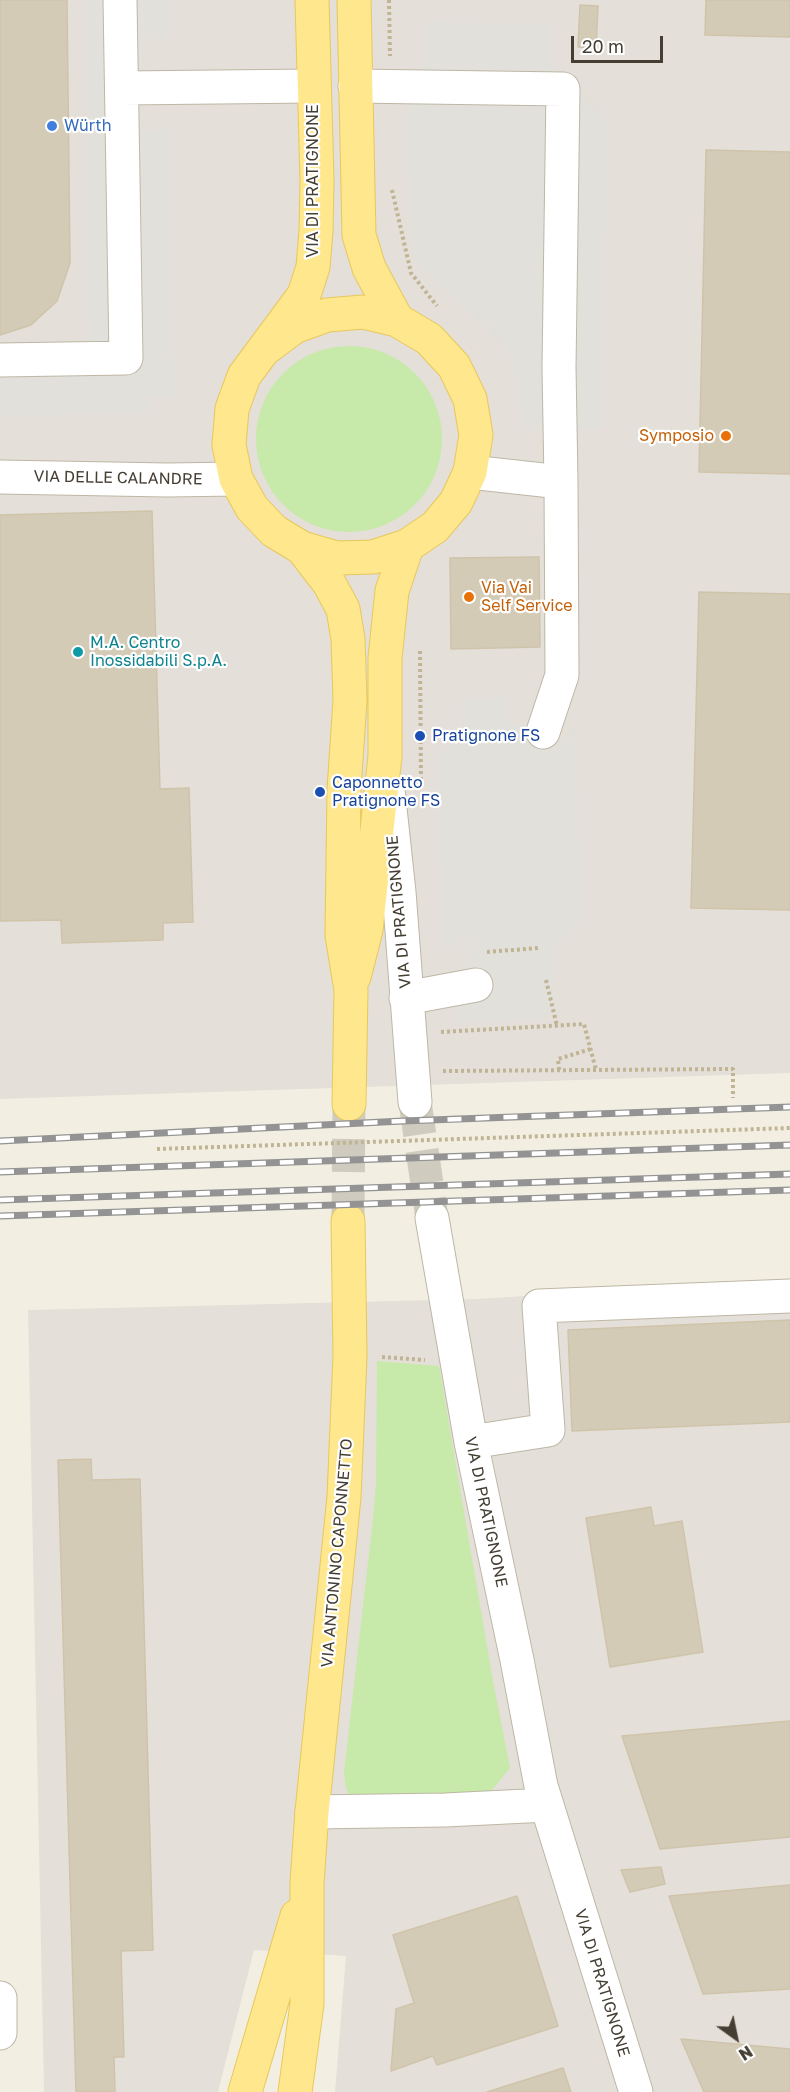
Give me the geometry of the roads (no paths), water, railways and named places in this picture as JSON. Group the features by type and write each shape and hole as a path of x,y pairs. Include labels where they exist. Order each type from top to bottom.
{"main road":[{"name":"VIA DI PRATIGNONE","path":"266,348 294,327 327,315 363,312 397,320 429,339 442,352 454,366 470,399 476,435 470,472 456,502 435,527 407,546 373,557 337,558 302,548 274,531 252,508 236,479 229,445 232,409 244,376 304,295 313,267 317,181 312,0"},
{"path":"354,0 359,235 369,268 397,320"},
{"name":"VIA DI PRATIGNONE","path":"385,756 385,658 392,591 407,546"},
{"path":"302,548 329,583 344,609 348,639 350,700 344,790 342,935 351,990 349,1104"},
{"path":"351,990 366,930 385,756"},
{"name":"VIA ANTONINO CAPONNETTO","path":"295,2092 307,2004 307,1883 312,1812 344,1497 350,1356 348,1221"},
{"name":"VIA ANTONINO CAPONNETTO","path":"245,2092 307,1883"}],"street":[{"path":"0,360 126,358 120,0"},
{"path":"122,88 313,86"},
{"path":"355,86 563,89 559,367 562,675 543,732"},
{"path":"470,472 561,482"},
{"name":"VIA DELLE CALANDRE","path":"0,477 236,479"},
{"name":"VIA DI PRATIGNONE","path":"385,756 399,892 415,1102"},
{"path":"406,998 476,986"},
{"name":"VIA DI PRATIGNONE","path":"432,1218 471,1442 541,1786 636,2092"},
{"path":"471,1442 548,1430 539,1306 790,1296"},
{"path":"312,1812 445,1810 547,1805"},
{"path":"0,1998 0,2032"}],"tunnel":[{"path":"415,1102 432,1218"},
{"path":"348,1221 349,1104"}],"railway":[{"path":"0,1141 403,1121 790,1107"},
{"path":"0,1172 790,1145"},
{"path":"0,1200 790,1174"},
{"path":"0,1216 790,1190"}],"place":[{"name":"Würth","path":"52,126"},
{"name":"Symposio","path":"726,436"},
{"name":"Via Vai Self Service","path":"469,597"},
{"name":"M.A. Centro Inossidabili S.p.A.","path":"78,652"},
{"name":"Pratignone FS","path":"420,736"},
{"name":"Caponnetto Pratignone FS","path":"320,792"}]}
